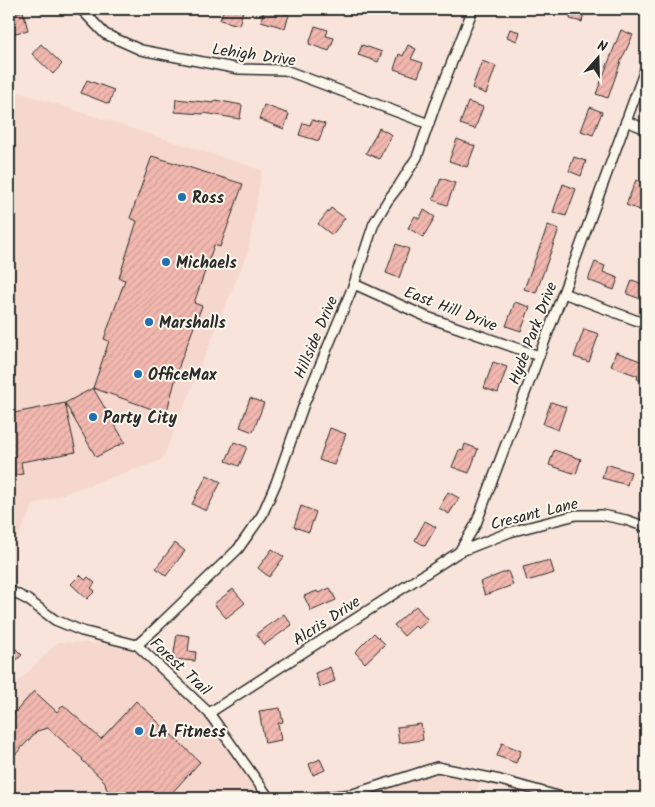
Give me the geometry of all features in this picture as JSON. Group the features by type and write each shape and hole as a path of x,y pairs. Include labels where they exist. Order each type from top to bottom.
{"street":[{"name":"Lehigh Drive","path":"81,9 105,34 141,50 239,69 285,70 429,124"},
{"name":"Hillside Drive","path":"137,645 155,630 238,549 262,515 304,404 354,284 374,223 418,157 437,100 473,9"},
{"name":"Hyde Park Drive","path":"459,552 476,524 646,67"},
{"path":"626,121 646,129"},
{"name":"East Hill Drive","path":"354,284 427,317 539,356"},
{"path":"563,293 646,324"},
{"name":"Cresant Lane","path":"459,552 510,532 576,515 602,515 646,527"},
{"name":"Alcris Drive","path":"209,713 459,552"},
{"name":"Forest Trail","path":"9,590 28,600 55,620 82,630 137,645 209,713 269,798"},
{"path":"314,798 353,794 437,767 500,780 565,798"}],"shaded area":[{"path":"9,89 262,170 248,251 162,460 34,504 9,556"},
{"path":"58,642 137,645 209,713 269,798 9,798 9,691"},
{"path":"437,767 482,776 474,798 314,798 353,794"}],"building":[{"path":"224,9 243,11 239,25 220,20"},
{"path":"264,9 289,15 285,28 261,21"},
{"path":"572,9 584,12 582,22 570,19"},
{"path":"23,11 28,30 11,34 9,15"},
{"path":"315,26 328,30 326,36 334,38 329,51 309,44"},
{"path":"510,29 520,32 517,41 507,37"},
{"path":"621,30 633,35 621,61 608,98 596,94"},
{"path":"41,44 62,64 53,74 32,54"},
{"path":"362,45 382,52 378,62 358,55"},
{"path":"408,45 416,49 411,59 423,63 418,77 394,69 399,54 403,56"},
{"path":"482,61 496,66 486,94 472,88"},
{"path":"87,80 114,90 109,104 81,93"},
{"path":"176,99 214,103 215,100 242,105 240,119 204,113 175,112"},
{"path":"468,102 483,107 475,129 460,124"},
{"path":"264,105 289,114 284,129 259,119"},
{"path":"590,107 602,112 593,135 581,131"},
{"path":"312,120 325,124 319,141 299,135 303,123 310,125"},
{"path":"379,128 392,135 379,159 366,153"},
{"path":"457,139 475,146 467,167 449,161"},
{"path":"152,156 243,184 220,247 214,245 194,303 202,306 180,363 166,414 93,388 109,341 104,339 125,280 119,278 137,221 130,218"},
{"path":"574,157 586,161 581,176 569,171"},
{"path":"441,178 455,183 447,205 433,200"},
{"path":"636,180 646,184 646,194 640,210 626,205"},
{"path":"563,184 576,189 566,216 553,212"},
{"path":"331,208 345,218 332,235 318,224"},
{"path":"424,210 435,217 423,237 408,228 415,216 419,219"},
{"path":"548,225 559,229 536,293 524,289"},
{"path":"396,244 409,249 399,278 386,273"},
{"path":"595,262 605,266 603,272 618,278 614,290 588,280"},
{"path":"632,280 646,285 646,301 627,294"},
{"path":"515,302 530,307 521,331 506,326"},
{"path":"584,329 599,334 589,362 574,357"},
{"path":"616,352 646,363 645,382 637,379 638,376 611,366"},
{"path":"493,362 507,367 498,393 484,388"},
{"path":"93,388 125,442 96,457 65,403"},
{"path":"250,398 264,403 253,432 240,427"},
{"path":"551,402 566,407 558,430 543,424"},
{"path":"65,403 76,452 21,462 23,474 9,476 9,414"},
{"path":"330,428 346,434 334,465 319,460"},
{"path":"234,442 247,447 239,466 226,461"},
{"path":"465,444 478,449 469,473 452,467 459,450 463,451"},
{"path":"554,450 581,459 576,474 549,465"},
{"path":"606,464 631,472 627,485 602,478"},
{"path":"207,475 221,482 206,511 192,504"},
{"path":"448,492 459,498 449,514 439,508"},
{"path":"301,506 316,512 309,532 294,527"},
{"path":"425,521 436,527 425,546 415,540"},
{"path":"175,543 185,551 166,576 156,568"},
{"path":"272,549 284,557 269,577 258,568"},
{"path":"550,560 554,573 527,581 523,567"},
{"path":"508,571 513,585 485,595 480,582"},
{"path":"80,575 85,580 88,577 95,583 91,588 95,591 87,599 71,584"},
{"path":"330,588 336,600 311,611 304,596"},
{"path":"233,589 245,603 226,618 214,604"},
{"path":"416,606 428,620 418,629 415,626 404,636 394,625"},
{"path":"284,614 292,625 264,645 256,634"},
{"path":"374,633 385,644 365,663 355,652"},
{"path":"177,634 190,636 188,651 196,652 195,661 173,659"},
{"path":"9,642 22,655 12,664 9,660"},
{"path":"330,667 335,681 320,687 315,673"},
{"name":"LA Fitness","path":"34,691 57,712 63,705 101,739 136,701 200,762 167,798 125,798 111,794 106,788 105,782 83,759 48,728 37,731 13,757 9,753 9,719"},
{"path":"280,708 283,722 278,723 281,740 265,743 259,711"},
{"path":"421,724 423,740 399,743 397,727"},
{"path":"502,743 521,751 516,763 497,756"},
{"path":"320,759 325,770 313,775 309,764"}],"place":[{"name":"Ross","path":"182,197"},
{"name":"Michaels","path":"166,262"},
{"name":"Marshalls","path":"149,322"},
{"name":"OfficeMax","path":"138,374"},
{"name":"Party City","path":"93,417"},
{"name":"LA Fitness","path":"139,731"}]}
